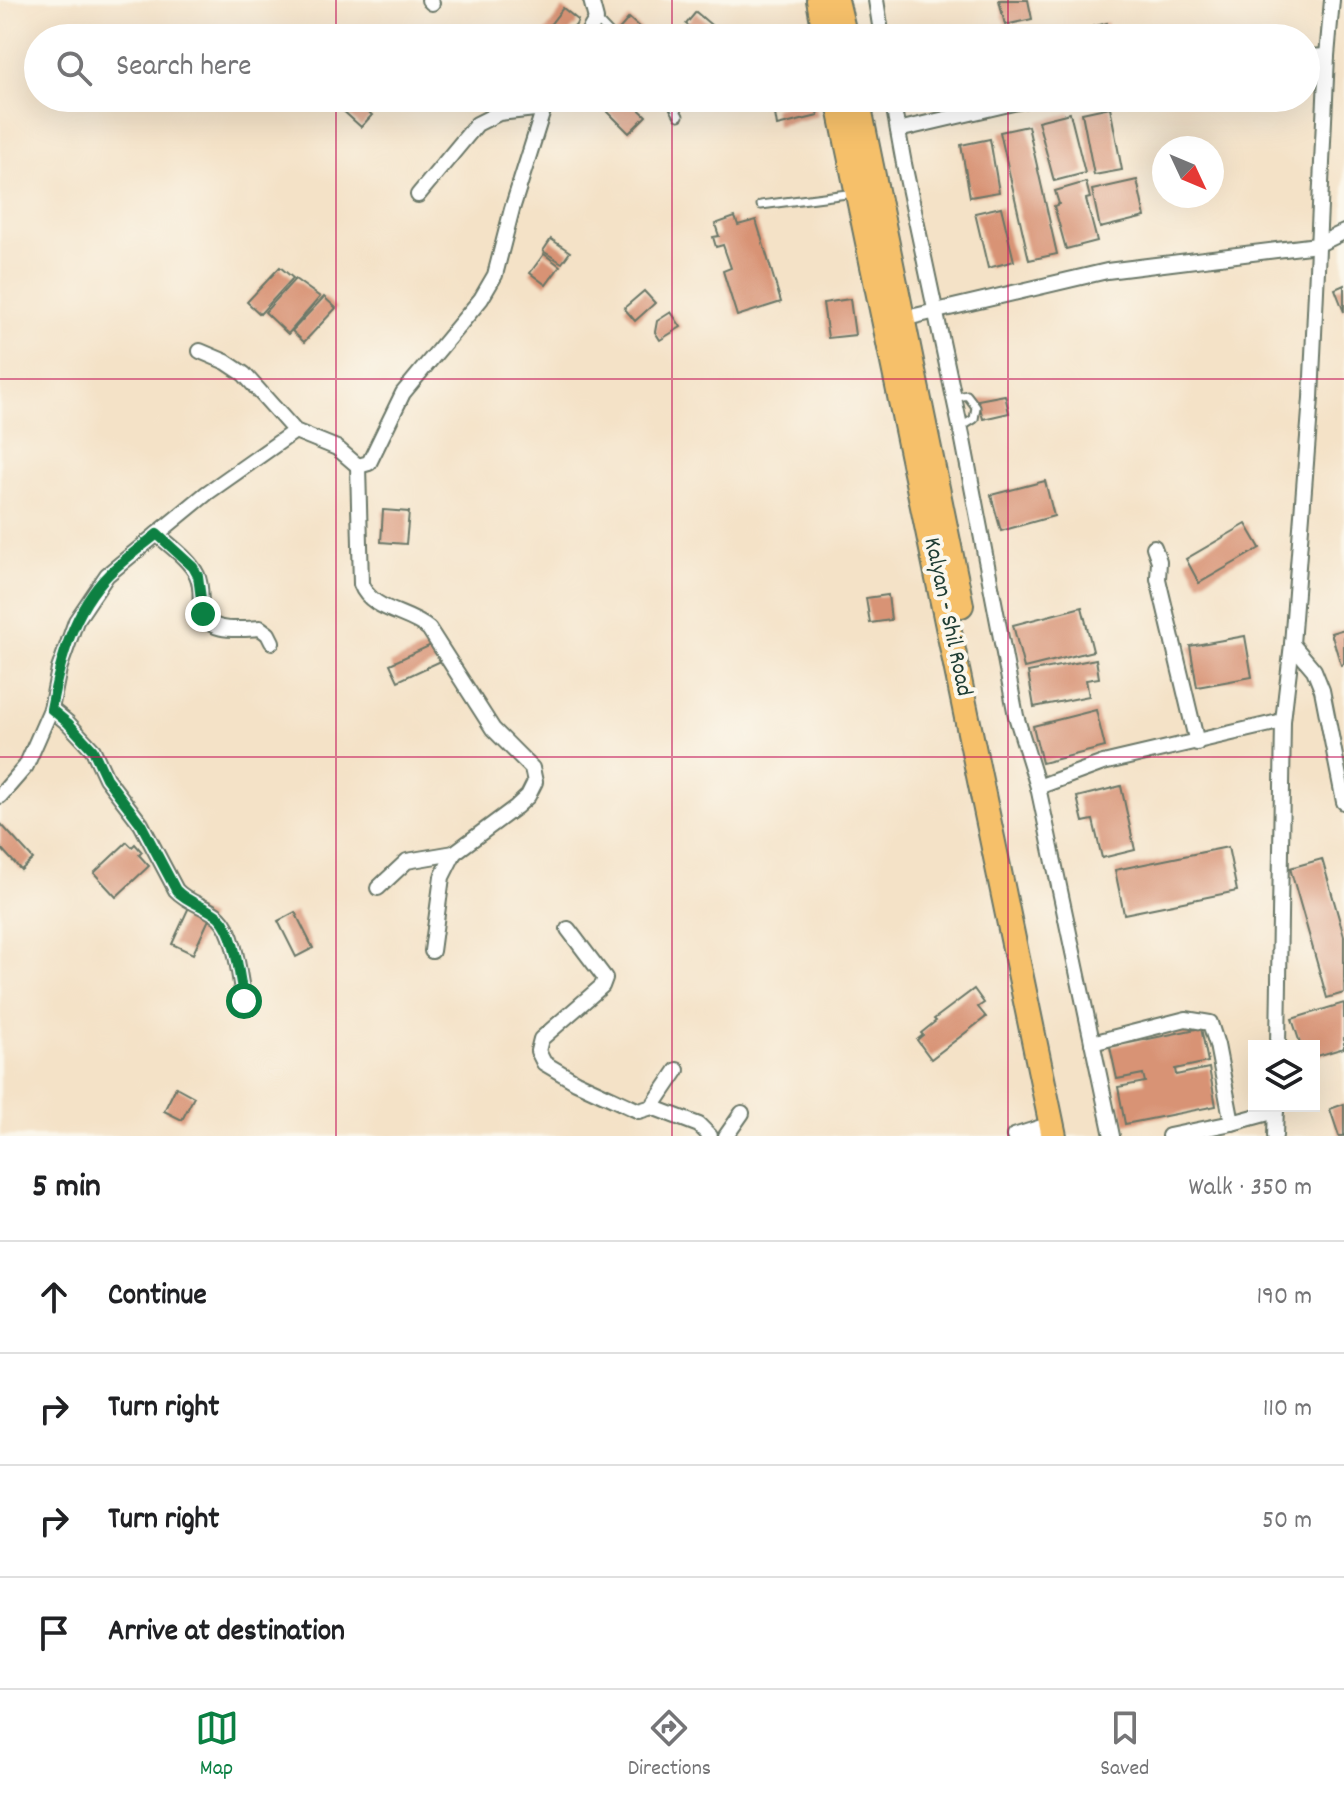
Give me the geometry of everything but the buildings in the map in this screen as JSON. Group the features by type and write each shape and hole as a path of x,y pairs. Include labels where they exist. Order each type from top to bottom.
{"main road":[{"path":"819,0 823,24"},
{"path":"836,0 842,24"},
{"name":"Kalyan - Shil Road","path":"842,112 867,191 1058,1132"},
{"name":"Kalyan - Shil Road","path":"859,112 867,191"}],"street":[{"path":"591,0 596,19 593,24"},
{"path":"876,0 880,24"},
{"path":"1278,1040 1283,721 1311,398 1332,0"},
{"path":"1320,56 1327,56"},
{"path":"418,195 477,124 504,112"},
{"path":"358,466 369,463 403,393 481,299 495,275 542,112"},
{"path":"895,112 961,427 1016,716 1038,787 1112,1136"},
{"path":"898,130 975,112"},
{"path":"894,321 1107,271 1317,245 1344,232"},
{"path":"200,351 244,374 295,431 337,448 358,466 361,584 364,593 369,600 414,618 429,629 493,729 532,768 535,782 528,796 454,853 442,877 432,951"},
{"path":"0,796 26,766 51,709 59,669 76,621 107,575 207,493 295,431"},
{"path":"157,534 193,567 198,576 201,609 207,619 225,630 260,628 272,642"},
{"path":"1154,547 1159,561 1158,579 1197,743"},
{"path":"1292,644 1314,670 1322,690 1344,802"},
{"path":"51,709 93,750 106,778 141,824 176,890 218,916 227,927 244,1001"},
{"path":"1038,787 1103,763 1283,721"},
{"path":"378,888 407,861 454,853"},
{"path":"568,929 605,978 602,986 541,1039 538,1051 544,1063 566,1077 639,1111 652,1107 699,1125 710,1136"},
{"path":"1092,1043 1186,1019 1210,1023 1232,1123"},
{"path":"652,1107 677,1070"},
{"path":"1169,1136 1232,1123 1264,1112"},
{"path":"1275,1136 1276,1112"},
{"path":"726,1136 742,1113"},
{"path":"1014,1136 1058,1132"}],"lane":[{"path":"596,19 601,24"},
{"path":"677,112 679,116"},
{"path":"761,205 867,191"}],"route":[{"path":"203,614 201,584 193,567 157,534 107,575 76,621 59,669 51,709 93,750 106,778 141,824 176,890 218,916 227,927 244,1001"}]}
